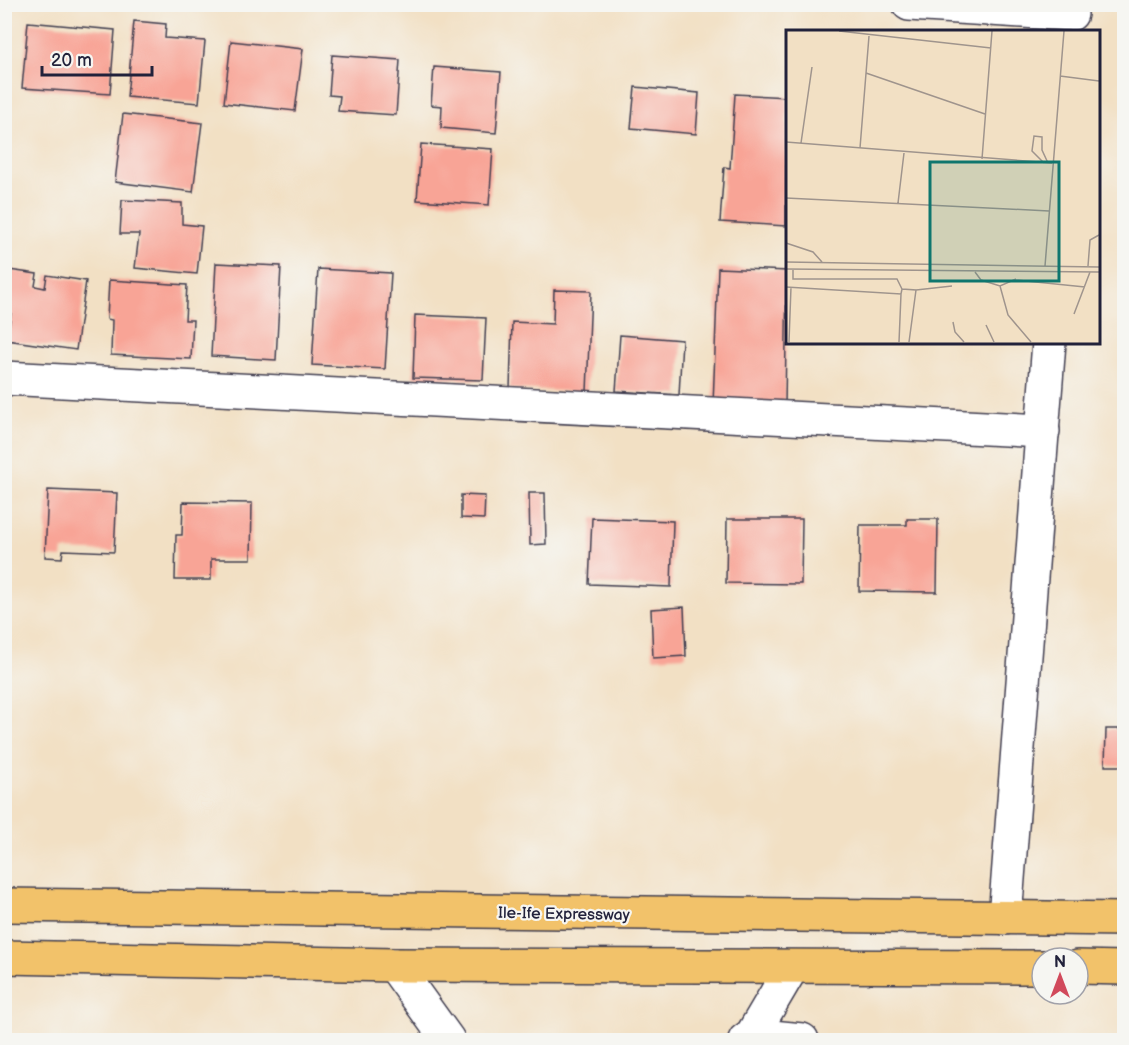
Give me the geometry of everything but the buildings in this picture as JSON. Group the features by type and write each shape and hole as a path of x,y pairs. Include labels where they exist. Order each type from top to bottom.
{"highway":[{"name":"Ile-Ife Expressway","path":"4,905 1125,919"},
{"path":"4,957 394,965 1030,967"},
{"path":"1090,968 1125,968"}],"street":[{"path":"909,4 1033,8 1071,17"},
{"path":"1005,918 1049,344"},
{"path":"4,378 1043,431"},
{"path":"394,965 448,1041"},
{"path":"792,967 748,1038 802,1041"}]}
